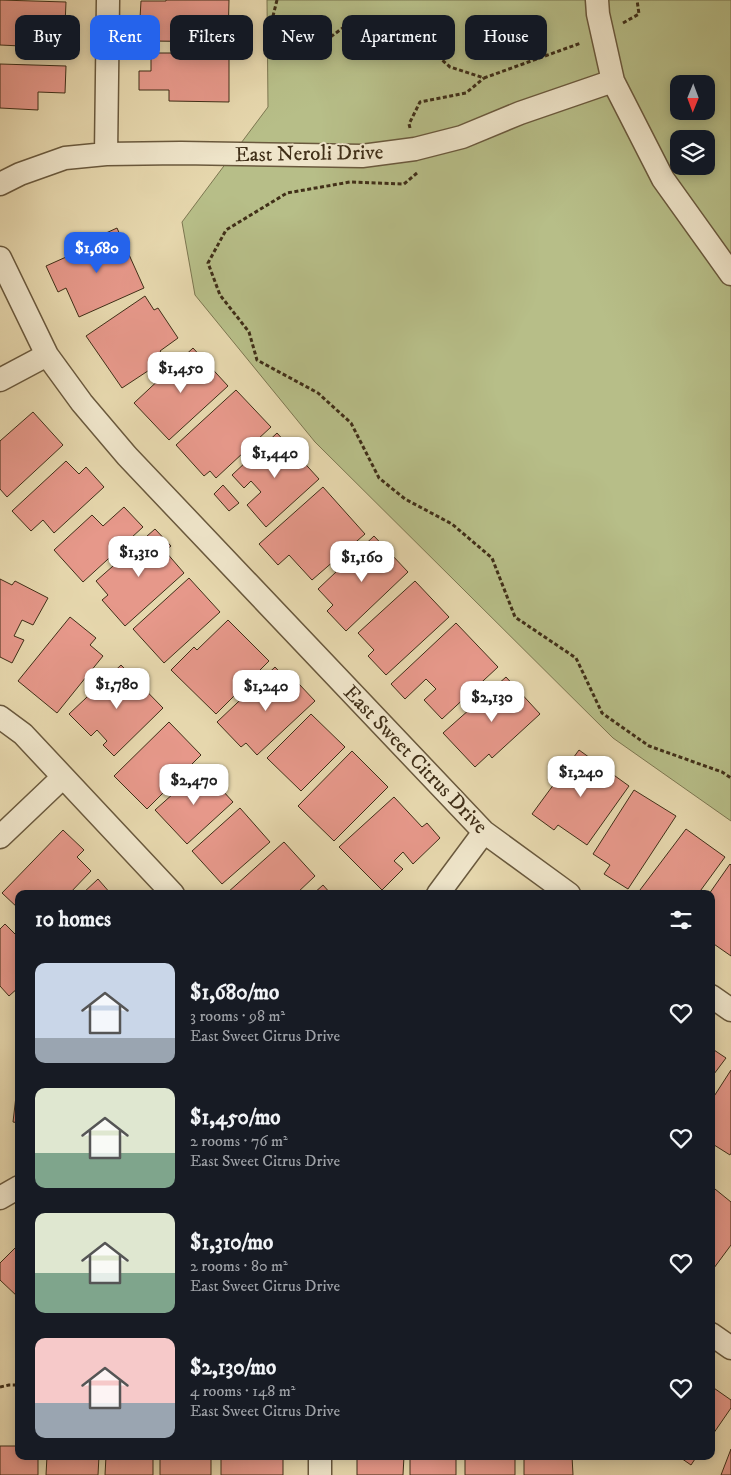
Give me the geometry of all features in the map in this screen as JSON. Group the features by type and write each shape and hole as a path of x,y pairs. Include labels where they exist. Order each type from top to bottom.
{"street":[{"path":"106,154 108,0"},
{"path":"597,0 602,35 613,81 663,180 731,274"},
{"name":"East Neroli Drive","path":"0,184 20,174 65,158 106,154 181,153 362,156 415,149 462,137 520,113 613,81"},
{"name":"East Sweet Citrus Drive","path":"0,258 47,355 82,404 127,456 484,832 564,890"},
{"path":"0,380 47,355"},
{"path":"0,718 23,734 169,890"},
{"path":"0,836 63,777"},
{"path":"441,890 484,832"},
{"path":"715,999 731,1010"},
{"path":"0,1198 15,1189"},
{"path":"715,1337 731,1348"},
{"path":"320,1460 320,1475"}],"path":[{"path":"277,0 273,16 282,42 314,49 355,18 410,31 450,67 484,78"},
{"path":"637,0 639,14 602,35 484,78 466,93 420,102 408,124 419,172 404,184 350,182 287,193 226,230 208,263 220,295 249,332 257,360 318,392 351,423 379,478 405,499 452,524 492,558 515,617 576,658 602,712 649,746 722,772 731,778"},
{"path":"0,1387 15,1385"}],"green space":[{"path":"267,0 731,0 731,821 613,738 315,442 195,295 182,222 268,107 268,60 332,60 332,15 267,15"}],"building":[{"path":"0,0 66,2 65,15 15,15 15,46 0,45"},
{"path":"229,0 229,15 170,15 170,41 160,41 160,15 140,15 141,1"},
{"path":"160,53 170,53 170,60 229,60 229,102 169,101 169,90 139,90 139,71 151,71 151,60 160,60"},
{"path":"0,64 66,66 65,93 38,92 38,110 0,108"},
{"path":"117,228 144,288 79,317 66,288 58,292 46,266 84,249 82,244"},
{"path":"145,296 154,310 158,308 178,338 160,351 166,359 122,388 86,336"},
{"path":"193,348 228,386 169,440 134,403"},
{"path":"236,390 271,427 216,478 210,471 204,476 176,445"},
{"path":"33,412 63,445 7,497 0,489 0,441"},
{"path":"277,433 319,479 266,527 247,505 261,492 251,481 244,488 232,475"},
{"path":"66,461 79,474 86,467 104,487 54,533 43,520 31,531 12,511"},
{"path":"223,485 239,503 229,511 214,494"},
{"path":"323,487 365,534 312,580 289,555 278,565 259,544"},
{"path":"124,507 143,527 83,582 54,550 92,515 103,526"},
{"path":"155,529 171,546 165,551 184,573 125,626 102,600 108,595 96,581"},
{"path":"374,536 408,572 346,631 327,611 333,605 318,589"},
{"path":"189,578 220,612 164,663 133,629"},
{"path":"0,579 12,585 15,581 48,598 33,625 22,620 14,636 24,640 12,663 0,657"},
{"path":"415,581 449,617 386,675 368,656 374,650 358,633"},
{"path":"70,617 96,638 90,645 103,656 57,713 18,681"},
{"path":"228,620 269,661 216,714 171,670 194,647 197,650"},
{"path":"456,623 498,667 442,719 424,700 436,689 426,679 405,699 391,684"},
{"path":"121,665 163,708 114,756 103,745 107,741 97,730 91,736 69,714"},
{"path":"275,667 295,688 299,684 315,701 257,755 246,743 241,747 217,722"},
{"path":"506,677 540,714 492,758 489,754 475,767 443,733"},
{"path":"311,714 345,747 301,791 267,758"},
{"path":"169,722 201,755 147,809 114,776"},
{"path":"579,750 629,786 587,845 558,825 554,830 532,814"},
{"path":"352,751 388,787 334,841 298,806"},
{"path":"202,768 233,802 187,844 155,810"},
{"path":"634,790 676,816 628,889 604,874 610,865 593,854"},
{"path":"394,797 422,827 427,823 440,838 413,864 403,852 394,861 403,869 382,890 339,847"},
{"path":"240,808 270,842 222,884 192,851"},
{"path":"686,829 725,857 701,890 640,890"},
{"path":"63,830 84,850 77,857 91,871 73,890 15,890 15,905 2,893"},
{"path":"284,842 315,876 300,890 230,890"},
{"path":"730,864 731,956 715,945 715,890 712,890"},
{"path":"98,879 108,890 86,890"},
{"path":"323,885 327,890 317,890"},
{"path":"5,924 15,934 15,991 9,996 0,986 0,929"},
{"path":"715,1051 726,1058 715,1073"},
{"path":"731,1070 730,1155 715,1146 715,1095"},
{"path":"15,1105 15,1122 13,1122"},
{"path":"715,1189 731,1202 731,1245 715,1267"},
{"path":"15,1248 15,1294 0,1280 0,1263"},
{"path":"715,1389 731,1400 731,1408 715,1431"},
{"path":"0,1446 15,1446 15,1460 38,1460 38,1475 0,1475"},
{"path":"731,1449 731,1475 721,1475"},
{"path":"47,1460 99,1460 98,1475 46,1475"},
{"path":"106,1460 153,1460 153,1475 105,1475"},
{"path":"160,1460 211,1460 211,1475 160,1475"},
{"path":"221,1460 283,1460 283,1475 221,1475"},
{"path":"357,1460 404,1460 403,1475 357,1475"},
{"path":"410,1460 456,1460 456,1475 410,1475"},
{"path":"465,1460 515,1460 515,1475 465,1475"},
{"path":"524,1460 572,1460 573,1475 524,1475"},
{"path":"684,1460 694,1460 691,1465"}]}
